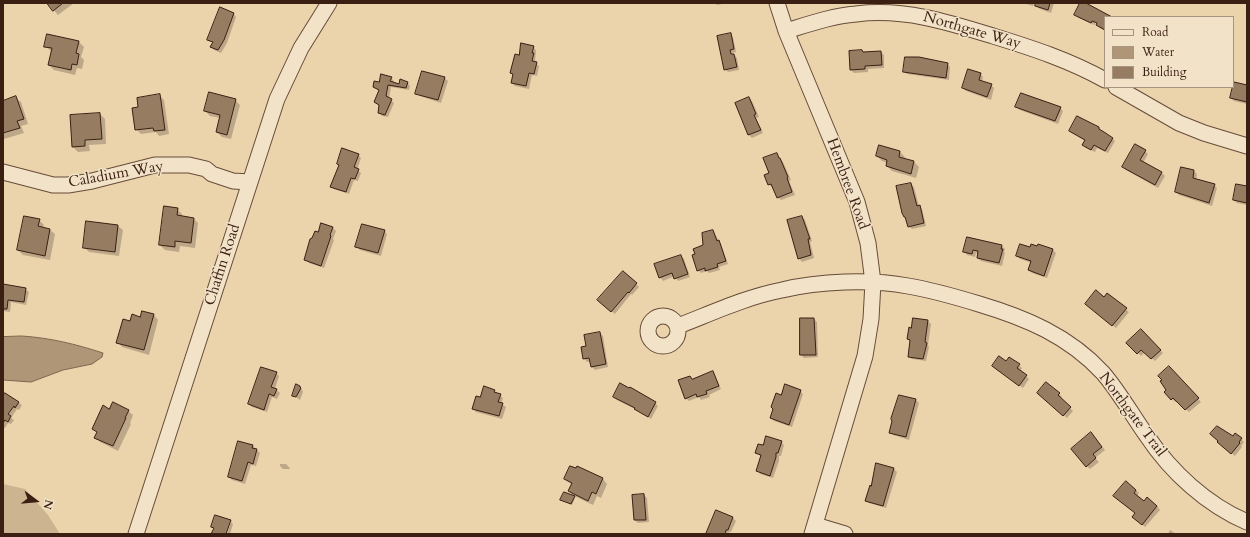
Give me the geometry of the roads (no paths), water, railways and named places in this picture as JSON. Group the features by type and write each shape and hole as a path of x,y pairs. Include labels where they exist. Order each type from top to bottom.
{"street":[{"name":"Chaffin Road","path":"136,534 277,98 301,48 329,3"},
{"name":"Hembree Road","path":"777,3 786,32 857,202 868,243 872,282 872,319 865,356 814,530"},
{"name":"Northgate Way","path":"786,32 826,19 857,13 892,12 926,16 1061,58 1104,80"},
{"path":"1118,88 1179,123 1204,133 1247,146"},
{"name":"Caladium Way","path":"3,172 53,185 68,185 92,181 155,165 189,165 206,169 214,166 235,171 250,182"},
{"name":"Northgate Trail","path":"678,326 749,299 782,290 822,284 872,282 907,285 941,292 1011,314 1046,329 1076,349 1102,372 1119,393 1163,458 1187,482 1211,501 1247,522"},
{"path":"814,530 845,534"}],"water":[{"path":"22,336 63,342 103,353 102,357 92,364 63,370 31,382 3,380 3,337"}]}
